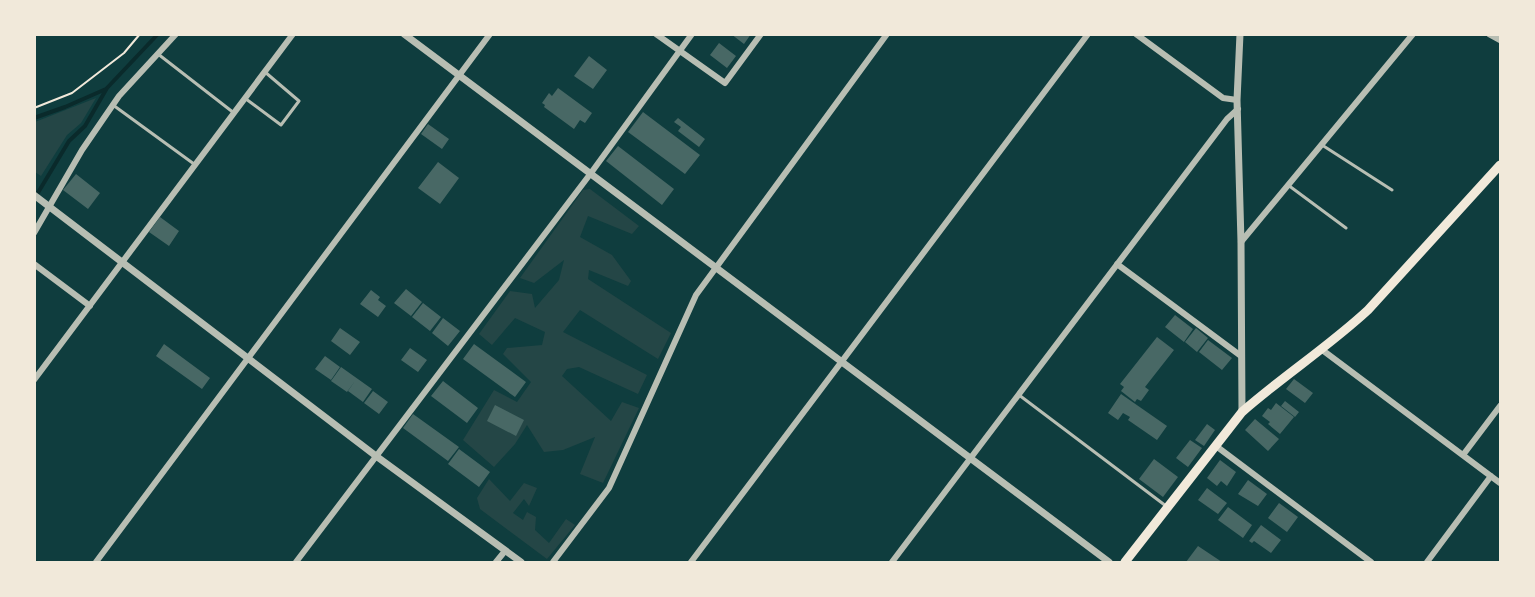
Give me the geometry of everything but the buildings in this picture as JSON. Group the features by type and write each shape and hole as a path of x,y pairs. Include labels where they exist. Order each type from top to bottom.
{"main road":[{"path":"1125,562 1242,412 1368,310 1500,165"}],"street":[{"path":"34,233 82,150 113,105 176,34"},
{"path":"34,380 293,34"},
{"path":"404,34 1109,562"},
{"path":"96,562 490,34"},
{"path":"656,34 725,83 761,34"},
{"path":"296,562 591,173 692,34"},
{"path":"553,562 609,488 696,295 887,34"},
{"path":"691,562 1088,34"},
{"path":"1136,34 1223,98 1237,100"},
{"path":"1240,34 1237,100 1242,412"},
{"path":"1241,242 1413,34"},
{"path":"1489,34 1500,40"},
{"path":"892,562 1227,119 1238,109"},
{"path":"34,195 376,456 521,562"},
{"path":"34,264 90,306"},
{"path":"1117,264 1241,356"},
{"path":"1321,350 1500,483"},
{"path":"1463,455 1500,406"},
{"path":"1216,446 1371,562"},
{"path":"1427,562 1491,476"},
{"path":"496,562 505,551"}],"lane":[{"path":"158,54 234,113"},
{"path":"245,99 281,125 299,101 265,72"},
{"path":"113,105 195,165"},
{"path":"1322,145 1392,190"},
{"path":"1288,185 1346,228"},
{"path":"1019,395 1167,507"}],"path":[{"path":"34,108 72,93 124,53 138,35"}],"shaded area":[{"path":"96,98 81,123 67,135 41,176 35,172 35,122"},
{"path":"590,189 639,226 632,234 588,216 580,237 612,255 631,281 628,286 589,270 588,279 671,333 658,359 580,310 563,332 647,375 638,394 579,367 567,369 562,376 611,421 622,402 639,408 603,483 580,474 595,437 563,450 544,452 527,425 515,444 494,467 463,440 494,390 517,402 531,382 503,354 507,348 542,345 545,332 515,318 492,345 479,334 510,291 532,294 535,308 559,280 564,260 534,283 520,278 583,190"},
{"path":"489,479 510,501 524,483 537,488 529,506 524,499 513,513 523,520 527,512 536,517 535,530 549,543 566,519 575,525 547,559 480,509 477,498"}],"waterway":[{"path":"36,196 69,141 85,126 107,88 158,34"},
{"path":"34,118 106,89"}]}
